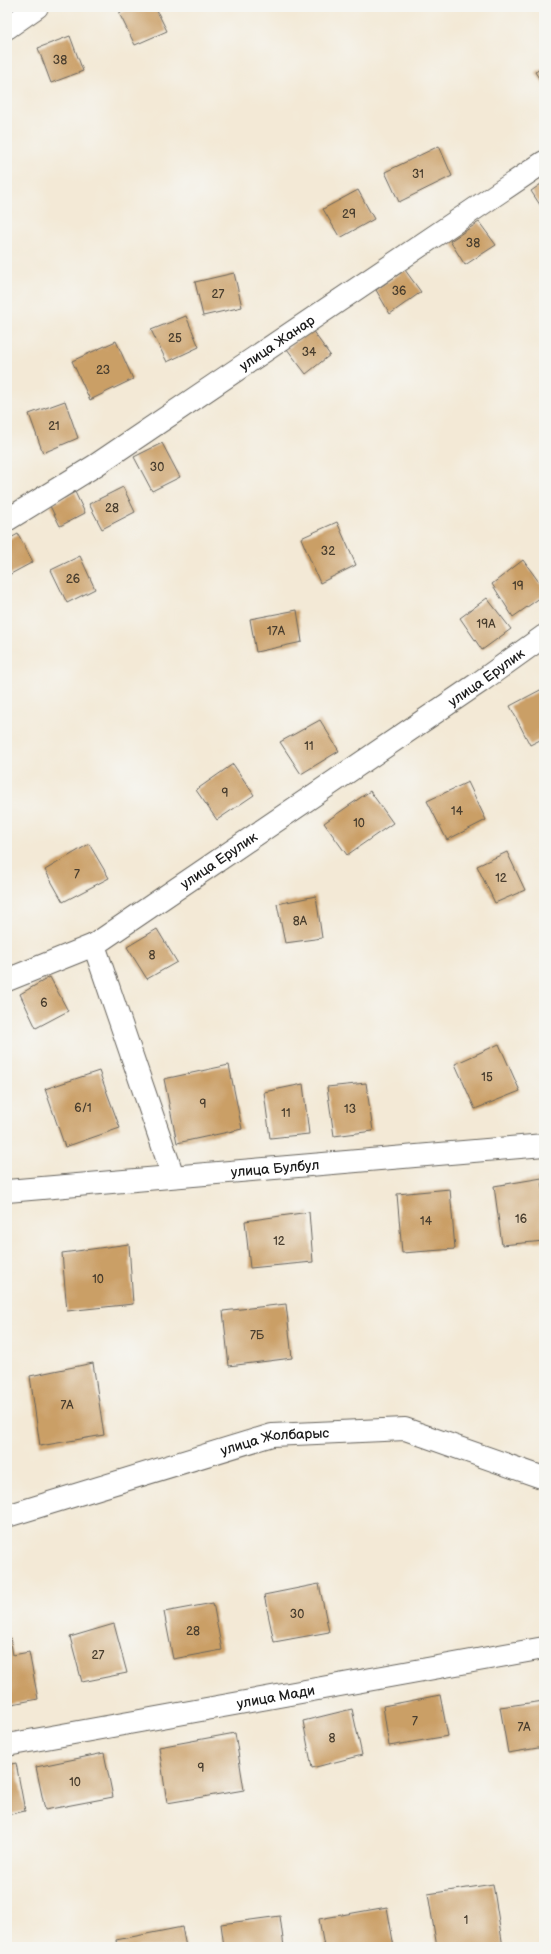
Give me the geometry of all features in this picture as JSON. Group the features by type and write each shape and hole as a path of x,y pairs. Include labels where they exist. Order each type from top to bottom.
{"street":[{"path":"7,28 37,7"},
{"name":"улица Жанар","path":"7,520 103,461 544,162"},
{"name":"улица Ерулик","path":"7,980 94,945 480,682 544,636"},
{"path":"94,945 173,1176"},
{"name":"улица Булбул","path":"7,1191 544,1145"},
{"name":"улица Жолбарыс","path":"7,1516 272,1435 405,1428 544,1478"},
{"name":"улица Мади","path":"7,1745 544,1648"}],"building":[{"path":"133,7 155,7 167,31 135,45 119,13"},
{"path":"70,36 83,71 51,83 38,48"},
{"path":"544,67 544,86 535,72"},
{"path":"439,146 452,176 399,202 385,172"},
{"path":"544,182 544,211 531,191"},
{"path":"358,190 374,219 340,238 323,209"},
{"path":"479,222 496,245 465,265 450,241"},
{"path":"405,270 421,292 390,314 376,290"},
{"path":"234,273 242,307 203,316 195,282"},
{"path":"186,316 199,347 167,362 151,330"},
{"path":"312,330 330,355 306,374 287,349"},
{"path":"116,341 133,379 90,400 72,361"},
{"path":"65,401 78,438 43,453 29,414"},
{"path":"162,443 180,477 152,491 134,457"},
{"path":"123,487 135,512 102,529 89,504"},
{"path":"75,492 85,513 60,526 50,506"},
{"path":"337,522 356,565 320,583 301,538"},
{"path":"18,534 33,562 7,576 7,540"},
{"path":"80,556 95,589 67,603 51,570"},
{"path":"523,560 544,589 544,595 513,617 492,584"},
{"path":"487,598 511,629 482,650 460,618"},
{"path":"297,610 302,642 256,652 250,619"},
{"path":"544,688 544,738 530,745 510,706"},
{"path":"320,720 339,751 301,774 280,742"},
{"path":"233,764 254,795 217,820 196,790"},
{"path":"468,782 486,820 447,840 427,801"},
{"path":"370,791 393,823 347,855 324,823"},
{"path":"89,844 109,878 63,902 45,870"},
{"path":"507,852 525,890 495,903 477,866"},
{"path":"316,896 322,938 285,943 277,904"},
{"path":"157,929 177,962 147,979 127,947"},
{"path":"50,977 68,1011 36,1028 20,994"},
{"path":"499,1044 520,1091 475,1109 455,1064"},
{"path":"229,1065 242,1129 177,1143 164,1079"},
{"path":"99,1071 120,1128 65,1147 45,1089"},
{"path":"366,1083 373,1131 334,1136 327,1087"},
{"path":"303,1084 309,1134 270,1138 264,1092"},
{"path":"542,1178 544,1198 544,1241 502,1245 494,1186"},
{"path":"450,1189 455,1249 402,1253 397,1194"},
{"path":"309,1212 313,1262 250,1268 245,1221"},
{"path":"129,1244 133,1304 67,1311 62,1253"},
{"path":"286,1304 292,1358 229,1366 223,1311"},
{"path":"93,1363 104,1435 40,1446 30,1376"},
{"path":"319,1584 329,1632 274,1642 264,1595"},
{"path":"213,1603 222,1650 173,1659 164,1612"},
{"path":"114,1624 127,1673 82,1682 70,1637"},
{"path":"7,1637 10,1637 13,1655 29,1652 38,1699 7,1705"},
{"path":"440,1695 448,1736 389,1746 383,1706"},
{"path":"544,1701 544,1747 508,1753 500,1707"},
{"path":"352,1709 362,1755 312,1768 303,1721"},
{"path":"235,1733 244,1790 167,1803 159,1747"},
{"path":"104,1753 113,1797 45,1810 36,1767"},
{"path":"16,1763 25,1811 7,1815 7,1765"},
{"path":"493,1884 503,1947 437,1947 428,1894"},
{"path":"387,1907 394,1947 324,1947 319,1919"},
{"path":"280,1916 284,1947 224,1947 221,1924"},
{"path":"182,1927 186,1947 117,1947 116,1940"}]}
